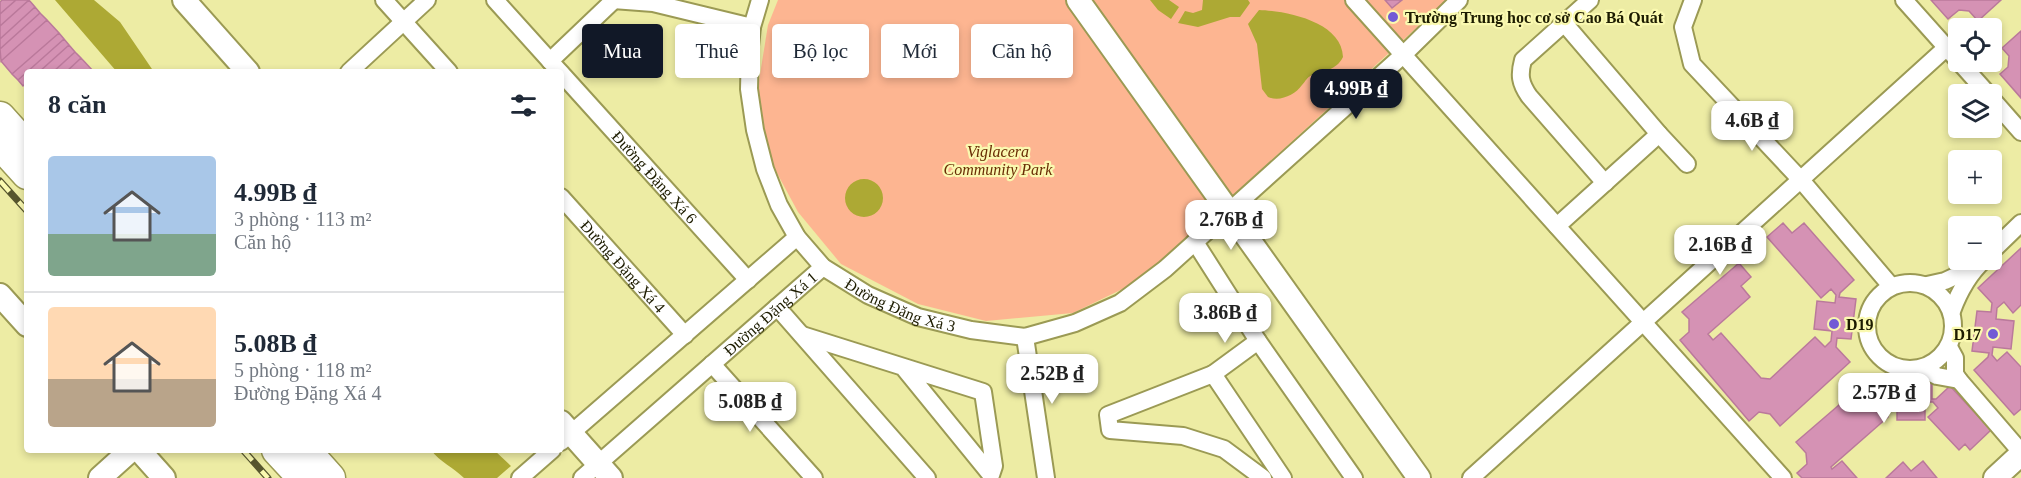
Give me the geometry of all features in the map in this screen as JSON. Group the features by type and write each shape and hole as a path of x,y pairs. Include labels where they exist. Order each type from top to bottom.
{"highway":[{"path":"0,117 24,144"},
{"path":"0,144 24,171"},
{"path":"280,453 303,478"},
{"path":"308,453 330,478"}],"street":[{"path":"184,0 245,69"},
{"path":"384,0 446,69"},
{"path":"352,69 427,0"},
{"name":"Đường Đặng Xá 6","path":"495,0 557,69"},
{"path":"557,69 613,0 654,2 740,24"},
{"name":"Đường Đặng Xá 3","path":"753,24 760,0"},
{"path":"1078,0 1419,478"},
{"path":"1354,0 1783,478"},
{"name":"Đường Đặng Xá 3","path":"749,78 755,130 765,169 779,205 797,237 823,267 868,295 918,317 970,330 1025,337 1075,323 1120,303 1165,269 1403,55 1459,0"},
{"path":"1590,0 1522,60 1520,73 1521,84 1605,183"},
{"path":"1693,0 1683,27 1692,64 1801,180 1892,286"},
{"path":"1904,0 1979,84"},
{"path":"1564,23 1687,164"},
{"path":"1471,478 1946,48"},
{"name":"Đường Đặng Xá 6","path":"564,77 748,280"},
{"path":"2002,110 2021,132"},
{"path":"1557,226 1659,134"},
{"name":"Đường Đặng Xá 4","path":"564,200 685,335"},
{"path":"2002,241 2021,223"},
{"path":"597,473 564,433 685,335 797,237"},
{"path":"1196,242 1258,341 1354,478"},
{"name":"Đường Đặng Xá 1","path":"597,473 711,364 823,267"},
{"path":"1927,285 1945,280 1965,270"},
{"path":"1952,311 1958,295 1975,270"},
{"path":"1909,282 1927,285 1942,295 1952,311 1954,329 1949,347 1937,360 1921,368 1902,369 1886,362 1873,348 1867,331 1868,313 1877,297 1892,286 1909,282"},
{"path":"0,295 24,323"},
{"path":"777,307 927,478"},
{"path":"802,335 983,392 994,466 989,477 903,367"},
{"path":"1025,337 1046,478"},
{"path":"1258,341 1213,374 1108,415 1110,430 1183,436 1224,449 1263,478"},
{"path":"1949,347 1955,358 1955,374 1959,380 2021,453 1995,478"},
{"path":"711,364 814,478"},
{"path":"1921,368 1937,376 1959,380"},
{"path":"1213,374 1283,478"},
{"path":"99,478 128,453"},
{"path":"142,453 164,478"},
{"path":"521,477 549,453"}],"green space":[{"name":"Viglacera Community Park","path":"778,0 1447,0 1139,281 1073,313 986,321 918,304 841,264 798,212 771,162 757,93 768,25"}],"shaded area":[{"path":"55,0 94,0 120,22 152,69 114,69"},
{"path":"1150,0 1169,0 1179,7 1171,19 1158,10"},
{"path":"1203,0 1248,0 1250,3 1240,17 1230,17 1198,27 1178,23 1185,11 1193,13 1202,10"},
{"path":"1259,10 1298,16 1323,27 1340,45 1343,57 1340,62 1333,68 1307,78 1291,95 1277,99 1268,97 1262,89 1257,44 1248,24"},
{"path":"864,179 877,185 883,198 877,211 864,217 851,211 845,198 851,185"},
{"path":"434,453 497,453 511,466 497,478 464,478"}],"building":[{"path":"16,0 0,14 0,2"},
{"path":"16,0 29,0 0,26 0,14"},
{"path":"29,0 35,7 0,39 0,26"},
{"path":"1385,0 1402,0 1392,8"},
{"path":"1931,0 2001,0 1981,18 1975,18 1969,11 1959,10 1948,19"},
{"path":"35,7 40,13 0,49 0,39"},
{"path":"40,13 47,20 1,61 0,49"},
{"path":"47,20 59,33 12,74 1,61"},
{"path":"2021,31 2021,98 2000,74 2008,67 2009,56 2002,48"},
{"path":"59,33 64,39 30,69 24,69 24,75 18,80 12,74"},
{"path":"64,39 69,45 42,69 30,69"},
{"path":"69,45 75,52 56,69 42,69"},
{"path":"75,52 81,58 69,69 56,69"},
{"path":"81,58 91,69 69,69"},
{"path":"24,75 23,86 18,80"},
{"name":"D19","path":"1783,223 1792,233 1804,223 1854,280 1840,293 1839,297 1856,299 1851,339 1837,338 1836,347 1850,362 1780,426 1770,414 1759,412 1749,421 1680,340 1689,332 1689,319 1682,312 1739,263 1751,277 1741,286 1750,297 1708,334 1713,340 1721,333 1761,378 1770,379 1815,337 1825,347 1831,341 1832,331 1814,329 1817,301 1835,303 1836,295 1831,289 1821,298 1767,237"},
{"name":"D17","path":"2021,248 2021,305 2013,313 2004,302 1997,308 1996,319 2014,321 2011,349 1993,347 1992,355 1997,361 2007,352 2021,367 2021,409 2014,415 1974,370 1988,357 1989,353 1972,351 1977,311 1991,312 1992,303 1978,288 1997,270 2002,270 2002,266"},
{"path":"1868,380 1881,396 1891,396 1891,382 1932,382 1932,399 1936,399 1950,386 1991,430 1970,450 1965,444 1959,450 1928,417 1938,408 1933,402 1925,402 1925,420 1897,420 1897,402 1886,402 1880,407 1888,417 1831,467 1832,469 1842,461 1857,478 1802,478 1797,473 1807,464 1806,453 1796,442"},
{"path":"1923,461 1937,478 1886,478 1903,462 1911,471"}],"railway":[{"path":"0,181 24,208"},
{"path":"246,453 268,478"}],"place":[{"name":"Trường Trung học cơ sở Cao Bá Quát","path":"1393,17"},
{"name":"D19","path":"1834,324"},
{"name":"D17","path":"1993,334"}]}
